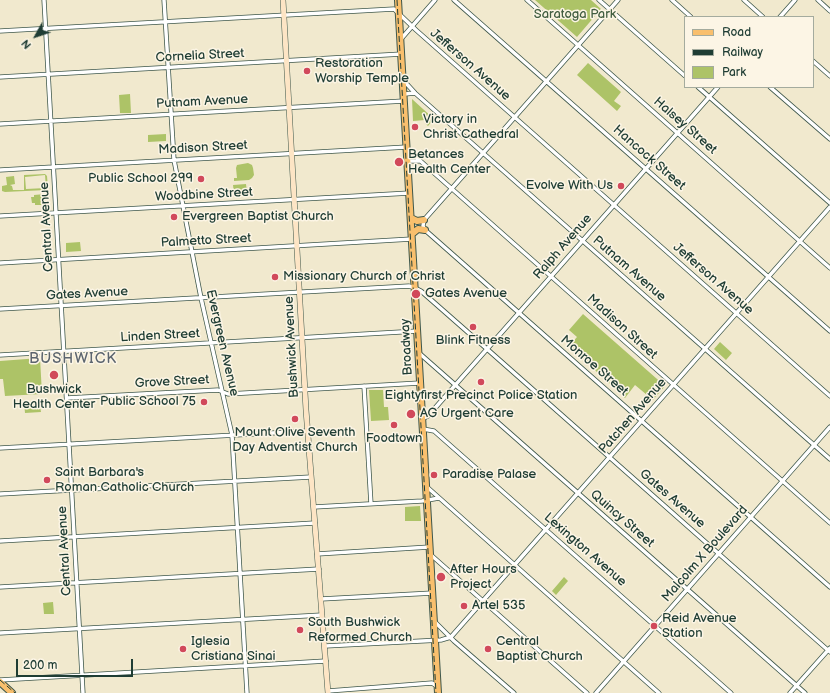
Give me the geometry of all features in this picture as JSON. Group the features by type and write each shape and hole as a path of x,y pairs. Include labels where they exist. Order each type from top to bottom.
{"main road":[{"name":"Bushwick Avenue","path":"283,0 305,389 328,692"},
{"name":"Broadway","path":"398,0 405,94 422,419 439,691"},
{"path":"411,218 417,221 424,220"},
{"path":"412,236 418,229 425,230"},
{"path":"0,681 12,693"}],"street":[{"name":"Central Avenue","path":"44,0 83,693"},
{"name":"Evergreen Avenue","path":"164,0 174,160 201,298 232,435 246,693"},
{"path":"401,39 435,0"},
{"name":"Hancock Street","path":"454,0 830,331"},
{"name":"Halsey Street","path":"527,0 830,268"},
{"path":"599,0 684,75"},
{"path":"425,230 423,226 424,220 618,0"},
{"path":"672,0 690,16"},
{"path":"744,0 762,16"},
{"path":"781,16 795,0"},
{"path":"818,0 830,11"},
{"path":"0,31 394,9 399,13"},
{"name":"Jefferson Avenue","path":"399,13 830,396"},
{"name":"Cornelia Street","path":"0,77 402,54"},
{"path":"814,62 830,76"},
{"name":"Putnam Avenue","path":"404,81 415,93 830,459"},
{"path":"699,88 830,203"},
{"name":"Ralph Avenue","path":"422,419 428,416 717,88"},
{"path":"771,88 830,140"},
{"path":"405,94 415,93"},
{"name":"Putnam Avenue","path":"0,124 405,101"},
{"name":"Madison Street","path":"0,170 292,153 408,148 420,161 550,277 830,523"},
{"path":"408,161 420,161"},
{"name":"Woodbine Street","path":"0,216 410,193"},
{"name":"Patchen Avenue","path":"451,637 830,207"},
{"name":"Monroe Street","path":"425,230 830,587"},
{"name":"Palmetto Street","path":"0,262 297,246 412,236"},
{"name":"Gates Avenue","path":"0,309 409,286 415,288 421,291 829,650"},
{"name":"Linden Street","path":"0,355 418,331"},
{"name":"Quincy Street","path":"419,353 805,693"},
{"path":"420,367 427,360"},
{"name":"Grove Street","path":"67,398 218,390 228,394 420,383"},
{"path":"364,386 370,504"},
{"name":"Malcolm X Boulevard","path":"596,693 830,427"},
{"name":"Lexington Avenue","path":"423,429 434,431 731,693"},
{"path":"0,448 308,431"},
{"path":"0,494 311,477"},
{"path":"426,487 660,693"},
{"path":"314,507 439,498"},
{"path":"0,541 315,523"},
{"path":"317,554 430,551 441,564 587,693"},
{"path":"431,566 441,564"},
{"path":"0,587 318,569"},
{"path":"321,600 433,593"},
{"path":"0,633 322,615"},
{"path":"434,620 514,693"},
{"path":"325,646 435,640 451,637"},
{"path":"790,693 829,650"},
{"path":"0,681 326,661"},
{"path":"328,692 432,683 439,691"}],"green space":[{"name":"Saratoga Park","path":"535,0 591,0 601,9 577,37"},
{"path":"588,63 621,92 614,101 621,106 617,111 577,75"},
{"path":"130,94 131,113 120,113 119,95"},
{"path":"412,99 434,119 428,126 425,123 425,120 413,121"},
{"path":"166,134 166,141 148,142 148,135"},
{"path":"248,163 252,165 253,168 254,175 252,178 249,180 234,181 234,178 237,178 237,165"},
{"path":"45,174 47,176 48,188 46,190 2,191 2,186 7,185 6,177 14,176 15,184 10,185 12,186 13,190 24,190 24,175","holes":["45,175 46,188 26,189 25,177"]},
{"path":"246,184 247,193 234,194 233,185"},
{"path":"45,194 46,203 48,206 35,205 35,203 32,203 31,197 34,197 34,195"},
{"path":"80,242 81,251 66,252 66,243"},
{"path":"583,314 665,386 653,400 635,385 625,398 569,346 577,337 569,330"},
{"path":"720,342 732,353 726,360 714,349"},
{"path":"40,358 42,394 5,396 3,379 0,379 0,361"},
{"path":"369,390 383,390 384,407 388,407 389,420 371,421"},
{"path":"39,401 41,412 25,413 24,402"},
{"path":"420,506 421,521 405,521 405,507"},
{"path":"564,577 568,581 556,595 552,591"},
{"path":"53,602 54,614 44,614 43,603"}],"railway":[{"path":"397,0 436,693"},
{"path":"0,680 15,693"}],"place":[{"name":"Restoration Worship Temple","path":"307,71"},
{"name":"Victory in Christ Cathedral","path":"415,127"},
{"name":"Betances Health Center","path":"399,162"},
{"name":"Public School 299","path":"201,179"},
{"name":"Evolve With Us","path":"621,186"},
{"name":"Evergreen Baptist Church","path":"174,217"},
{"name":"Missionary Church of Christ","path":"275,277"},
{"name":"Gates Avenue","path":"416,294"},
{"name":"Blink Fitness","path":"473,327"},
{"name":"Bushwick Health Center","path":"54,375"},
{"name":"Eightyfirst Precinct Police Station","path":"481,382"},
{"name":"Public School 75","path":"204,402"},
{"name":"AG Urgent Care","path":"411,414"},
{"name":"Mount Olive Seventh Day Adventist Church","path":"295,419"},
{"name":"Foodtown","path":"394,425"},
{"name":"Paradise Palase","path":"434,475"},
{"name":"Saint Barbara's Roman Catholic Church","path":"47,480"},
{"name":"After Hours Project","path":"441,577"},
{"name":"Artel 535","path":"464,606"},
{"name":"Reid Avenue Station","path":"654,626"},
{"name":"South Bushwick Reformed Church","path":"300,630"},
{"name":"Iglesia Cristiana Sinai","path":"183,649"},
{"name":"Central Baptist Church","path":"488,649"}],"district":[{"name":"BUSHWICK","path":"73,359"}]}
